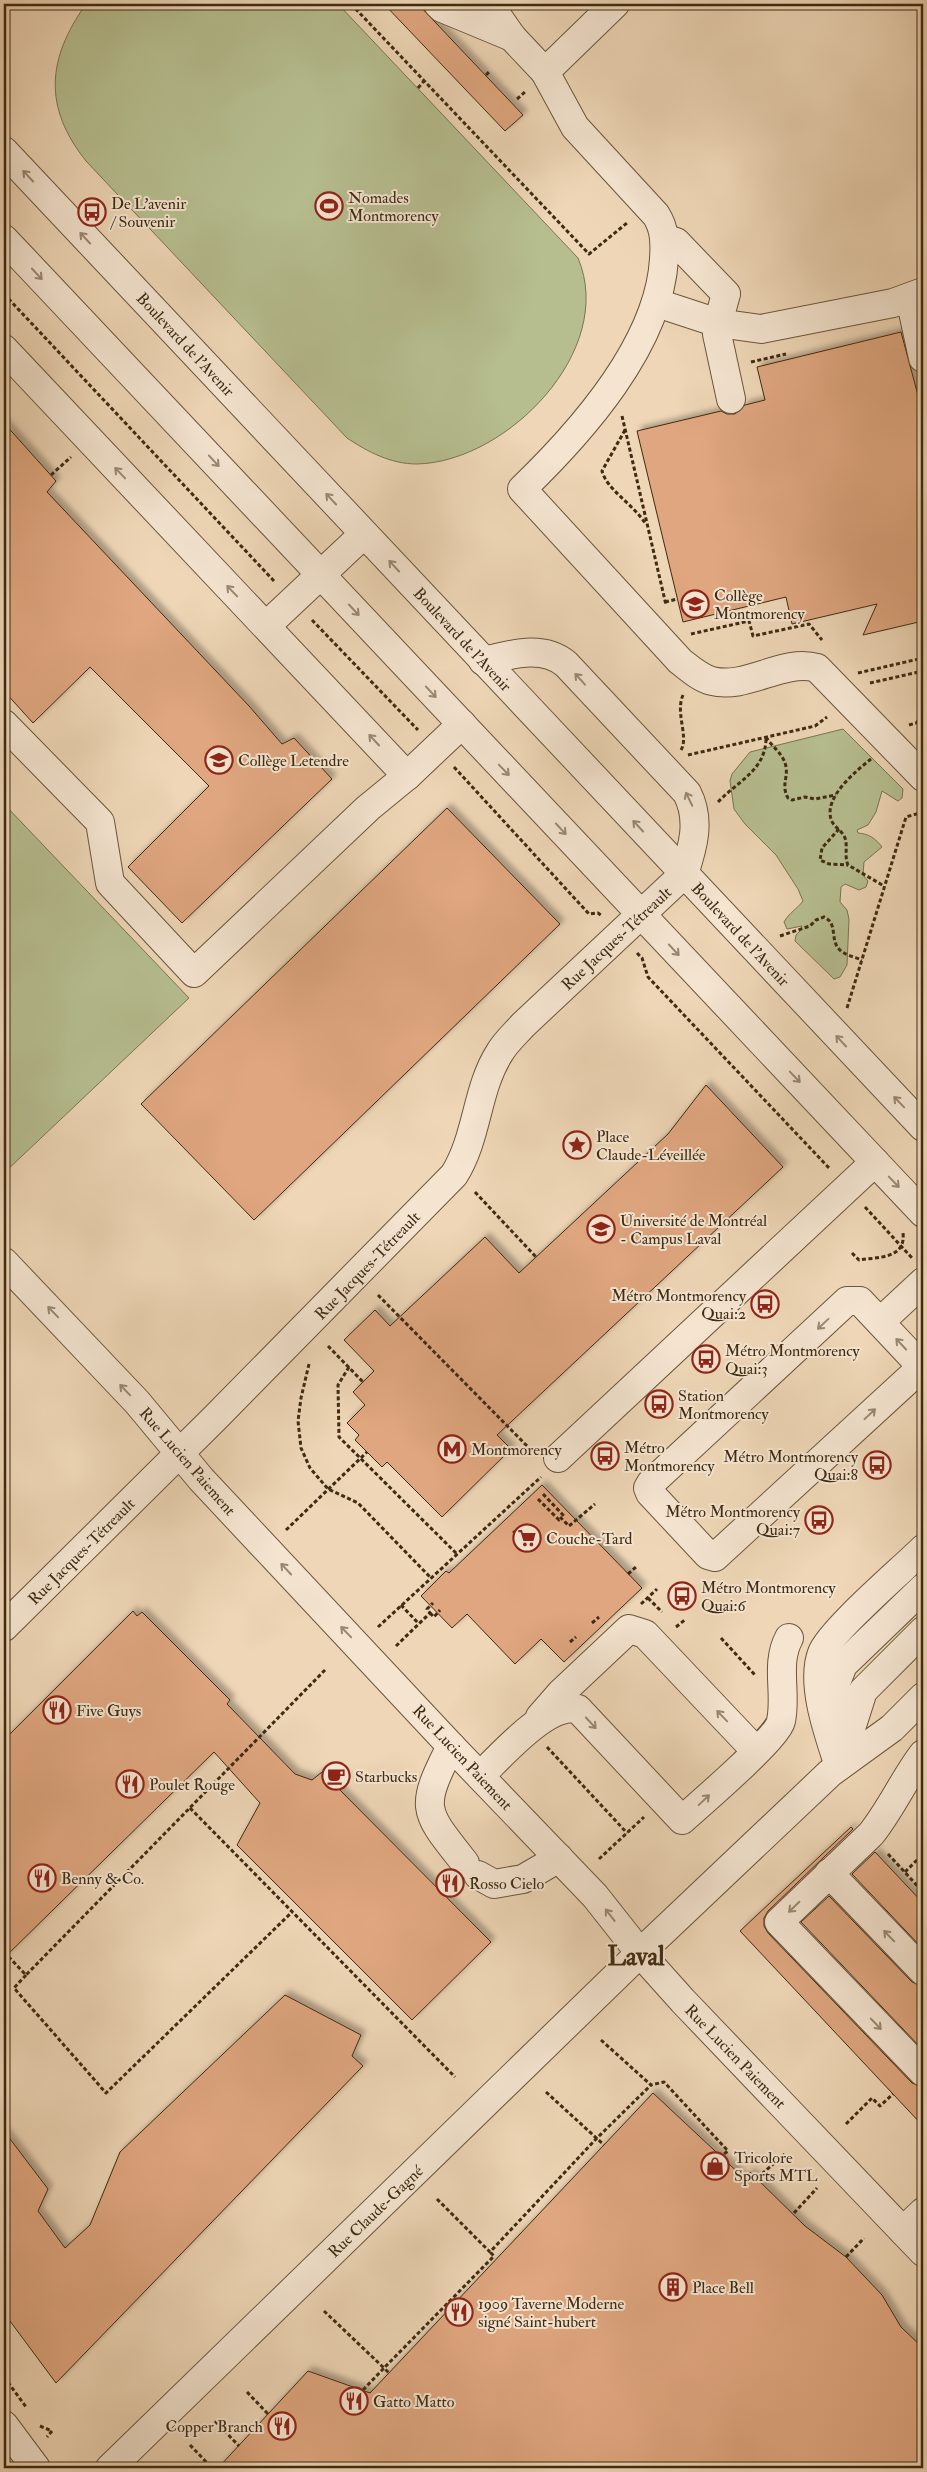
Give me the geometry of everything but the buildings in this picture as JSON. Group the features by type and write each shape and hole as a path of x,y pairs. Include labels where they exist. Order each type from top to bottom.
{"street":[{"path":"438,4 442,8 512,37"},
{"path":"468,4 512,37"},
{"path":"489,4 512,37 545,72 575,127 662,223 665,239 664,272 658,303 635,350 574,436 522,490 680,661 700,676 721,683 797,667 808,666 817,668 923,777"},
{"path":"545,72 615,4"},
{"name":"Boulevard de l'Avenir","path":"4,151 923,1127"},
{"path":"4,239 923,1213"},
{"path":"665,239 676,242 726,294 718,323 719,345 731,399"},
{"path":"658,303 718,323 748,328 775,327 916,295 923,358"},
{"path":"4,349 407,776"},
{"path":"266,626 364,534"},
{"path":"483,661 526,652 541,652 560,659 566,664 686,793 692,802 695,828 693,846 684,874"},
{"path":"4,724 100,822 110,882 194,973 368,808 407,776 462,724"},
{"name":"Rue Jacques-Tétreault","path":"4,1627 179,1454 454,1175 466,1153 488,1076 500,1051 523,1025 684,874"},
{"path":"546,1463 875,1162"},
{"name":"Rue Lucien Paiement","path":"4,1262 137,1402 179,1454 451,1746 595,1896 640,1953 923,2252"},
{"path":"880,1322 923,1282"},
{"path":"848,1301 860,1301 880,1322 922,1366 718,1556 711,1557 708,1555 653,1498 648,1488 848,1301"},
{"path":"839,1766 823,1717 819,1663 825,1646 840,1629 923,1549"},
{"path":"839,1766 827,1688 828,1669 834,1656 923,1569"},
{"path":"839,1766 836,1683 838,1674 843,1665 923,1588"},
{"path":"839,1766 847,1730 852,1679 856,1672 923,1610"},
{"path":"538,1733 556,1698 634,1618 656,1628 691,1667 694,1686 756,1751"},
{"path":"839,1766 863,1690 923,1631"},
{"path":"480,1776 538,1733 562,1709 578,1709 682,1820 780,1726 783,1711 782,1654 790,1638"},
{"path":"839,1766 871,1706 923,1656"},
{"path":"839,1766 875,1722 923,1676"},
{"path":"839,1766 892,1728 923,1697"},
{"path":"451,1746 432,1783 428,1803 435,1824 472,1869 494,1884 523,1879 559,1858"},
{"path":"923,1754 907,1775 876,1828 778,1922 923,2072"},
{"name":"Rue Claude-Gagné","path":"110,2468 640,1953 839,1766"},
{"path":"829,1873 923,1971"},
{"path":"903,2231 923,2212"},
{"path":"4,2425 36,2468"}],"path":[{"path":"351,4 589,254 631,219"},
{"path":"486,75 490,71"},
{"path":"418,88 424,81"},
{"path":"4,294 276,583"},
{"path":"620,408 668,611"},
{"path":"625,429 602,471 607,484 631,504 648,527"},
{"path":"51,475 74,454"},
{"path":"665,602 677,599"},
{"path":"310,618 424,736"},
{"path":"684,636 749,621 753,636 808,622 822,640"},
{"path":"854,674 923,658"},
{"path":"863,685 923,671"},
{"path":"677,757 684,746 679,717 680,702 685,690"},
{"path":"917,723 923,709"},
{"path":"686,755 815,726 834,712"},
{"path":"902,726 923,721"},
{"path":"766,737 782,756 785,764 786,779 783,786 788,798 792,800 805,797 815,799 836,795"},
{"path":"712,808 757,766 763,757 766,737"},
{"path":"848,865 846,859 846,840 831,820 830,812 836,795 845,781 876,755"},
{"path":"449,762 588,914 598,913"},
{"path":"846,1012 906,817 923,812"},
{"path":"839,829 822,848 820,860 829,864 848,865 884,886"},
{"path":"777,938 789,931 810,926 816,920 824,917 829,919 834,928 835,942 840,950 862,960"},
{"path":"644,964 648,977 836,1176"},
{"path":"471,1188 536,1257"},
{"path":"860,1201 902,1248"},
{"path":"852,1253 859,1260 896,1254 902,1248 903,1233 895,1240"},
{"path":"378,1295 546,1463 457,1554 378,1627"},
{"path":"328,1346 363,1382"},
{"path":"309,1364 301,1398 299,1436 310,1468 328,1489 358,1503 431,1578"},
{"path":"349,1367 338,1385 337,1427 343,1443 457,1554"},
{"path":"286,1530 367,1452"},
{"path":"543,1494 564,1516 561,1518"},
{"path":"538,1499 559,1520 561,1518 569,1526 594,1504"},
{"path":"513,1534 525,1525"},
{"path":"628,1574 636,1567"},
{"path":"634,1618 658,1589"},
{"path":"433,1603 427,1609 434,1617 440,1610"},
{"path":"401,1605 419,1624"},
{"path":"396,1646 430,1613"},
{"path":"592,1623 599,1617"},
{"path":"570,1642 576,1637"},
{"path":"722,1638 758,1679"},
{"path":"292,1912 106,2093 14,1988 325,1670"},
{"path":"538,1733 627,1833"},
{"path":"190,1808 455,2077"},
{"path":"599,1860 650,1811"},
{"path":"884,1849 923,1892"},
{"path":"905,1872 918,1860"},
{"path":"4,1952 26,1975"},
{"path":"602,2040 651,2084"},
{"path":"490,2252 596,2139 651,2084 664,2082 728,2151 721,2156"},
{"path":"546,2092 604,2145"},
{"path":"846,2124 872,2098 880,2106 893,2094"},
{"path":"758,2178 784,2154"},
{"path":"794,2213 817,2188"},
{"path":"362,2390 494,2256 437,2199"},
{"path":"846,2257 864,2238"},
{"path":"447,2304 452,2307"},
{"path":"324,2311 389,2373"},
{"path":"247,2392 268,2414"},
{"path":"215,2421 239,2446"},
{"path":"190,2445 212,2468"}],"green space":[{"name":"Nomades Montmorency","path":"86,4 338,4 578,258 586,293 582,329 568,363 546,395 518,422 486,444 451,458 417,464 398,462 363,448 347,438 86,161 72,141 62,121 55,83 64,44 73,24"},
{"path":"843,729 903,789 902,798 898,801 882,791 876,812 868,825 857,830 858,833 872,837 882,847 864,862 863,875 868,881 866,887 859,890 845,884 841,887 840,902 847,910 849,919 847,965 840,977 834,979 795,941 796,935 802,926 787,929 784,922 803,901 798,889 776,855 745,824 734,809 730,781 732,774 750,752"},
{"path":"4,804 189,998 4,1173"}],"place":[{"name":"Nomades Montmorency","path":"329,206"},
{"name":"De L'avenir / Souvenir","path":"92,212"},
{"name":"Collège Montmorency","path":"695,604"},
{"name":"Collège Letendre","path":"219,760"},
{"name":"Place Claude-Léveillée","path":"577,1145"},
{"name":"Université de Montréal - Campus Laval","path":"601,1229"},
{"name":"Métro Montmorency Quai:2","path":"765,1304"},
{"name":"Métro Montmorency Quai:3","path":"706,1359"},
{"name":"Station Montmorency","path":"659,1404"},
{"name":"Montmorency","path":"452,1449"},
{"name":"Métro Montmorency","path":"605,1456"},
{"name":"Métro Montmorency Quai:8","path":"877,1465"},
{"name":"Métro Montmorency Quai:7","path":"819,1520"},
{"name":"Couche-Tard","path":"527,1538"},
{"name":"Métro Montmorency Quai:6","path":"682,1596"},
{"name":"Five Guys","path":"57,1710"},
{"name":"Starbucks","path":"336,1776"},
{"name":"Poulet Rouge","path":"130,1784"},
{"name":"Benny & Co.","path":"42,1878"},
{"name":"Rosso Cielo","path":"450,1883"},
{"name":"Tricolore Sports MTL","path":"715,2166"},
{"name":"Place Bell","path":"673,2287"},
{"name":"1909 Taverne Moderne signé Saint-hubert","path":"459,2312"},
{"name":"Gatto Matto","path":"354,2401"},
{"name":"Copper Branch","path":"282,2426"}],"district":[{"name":"Laval","path":"636,1956"}]}
